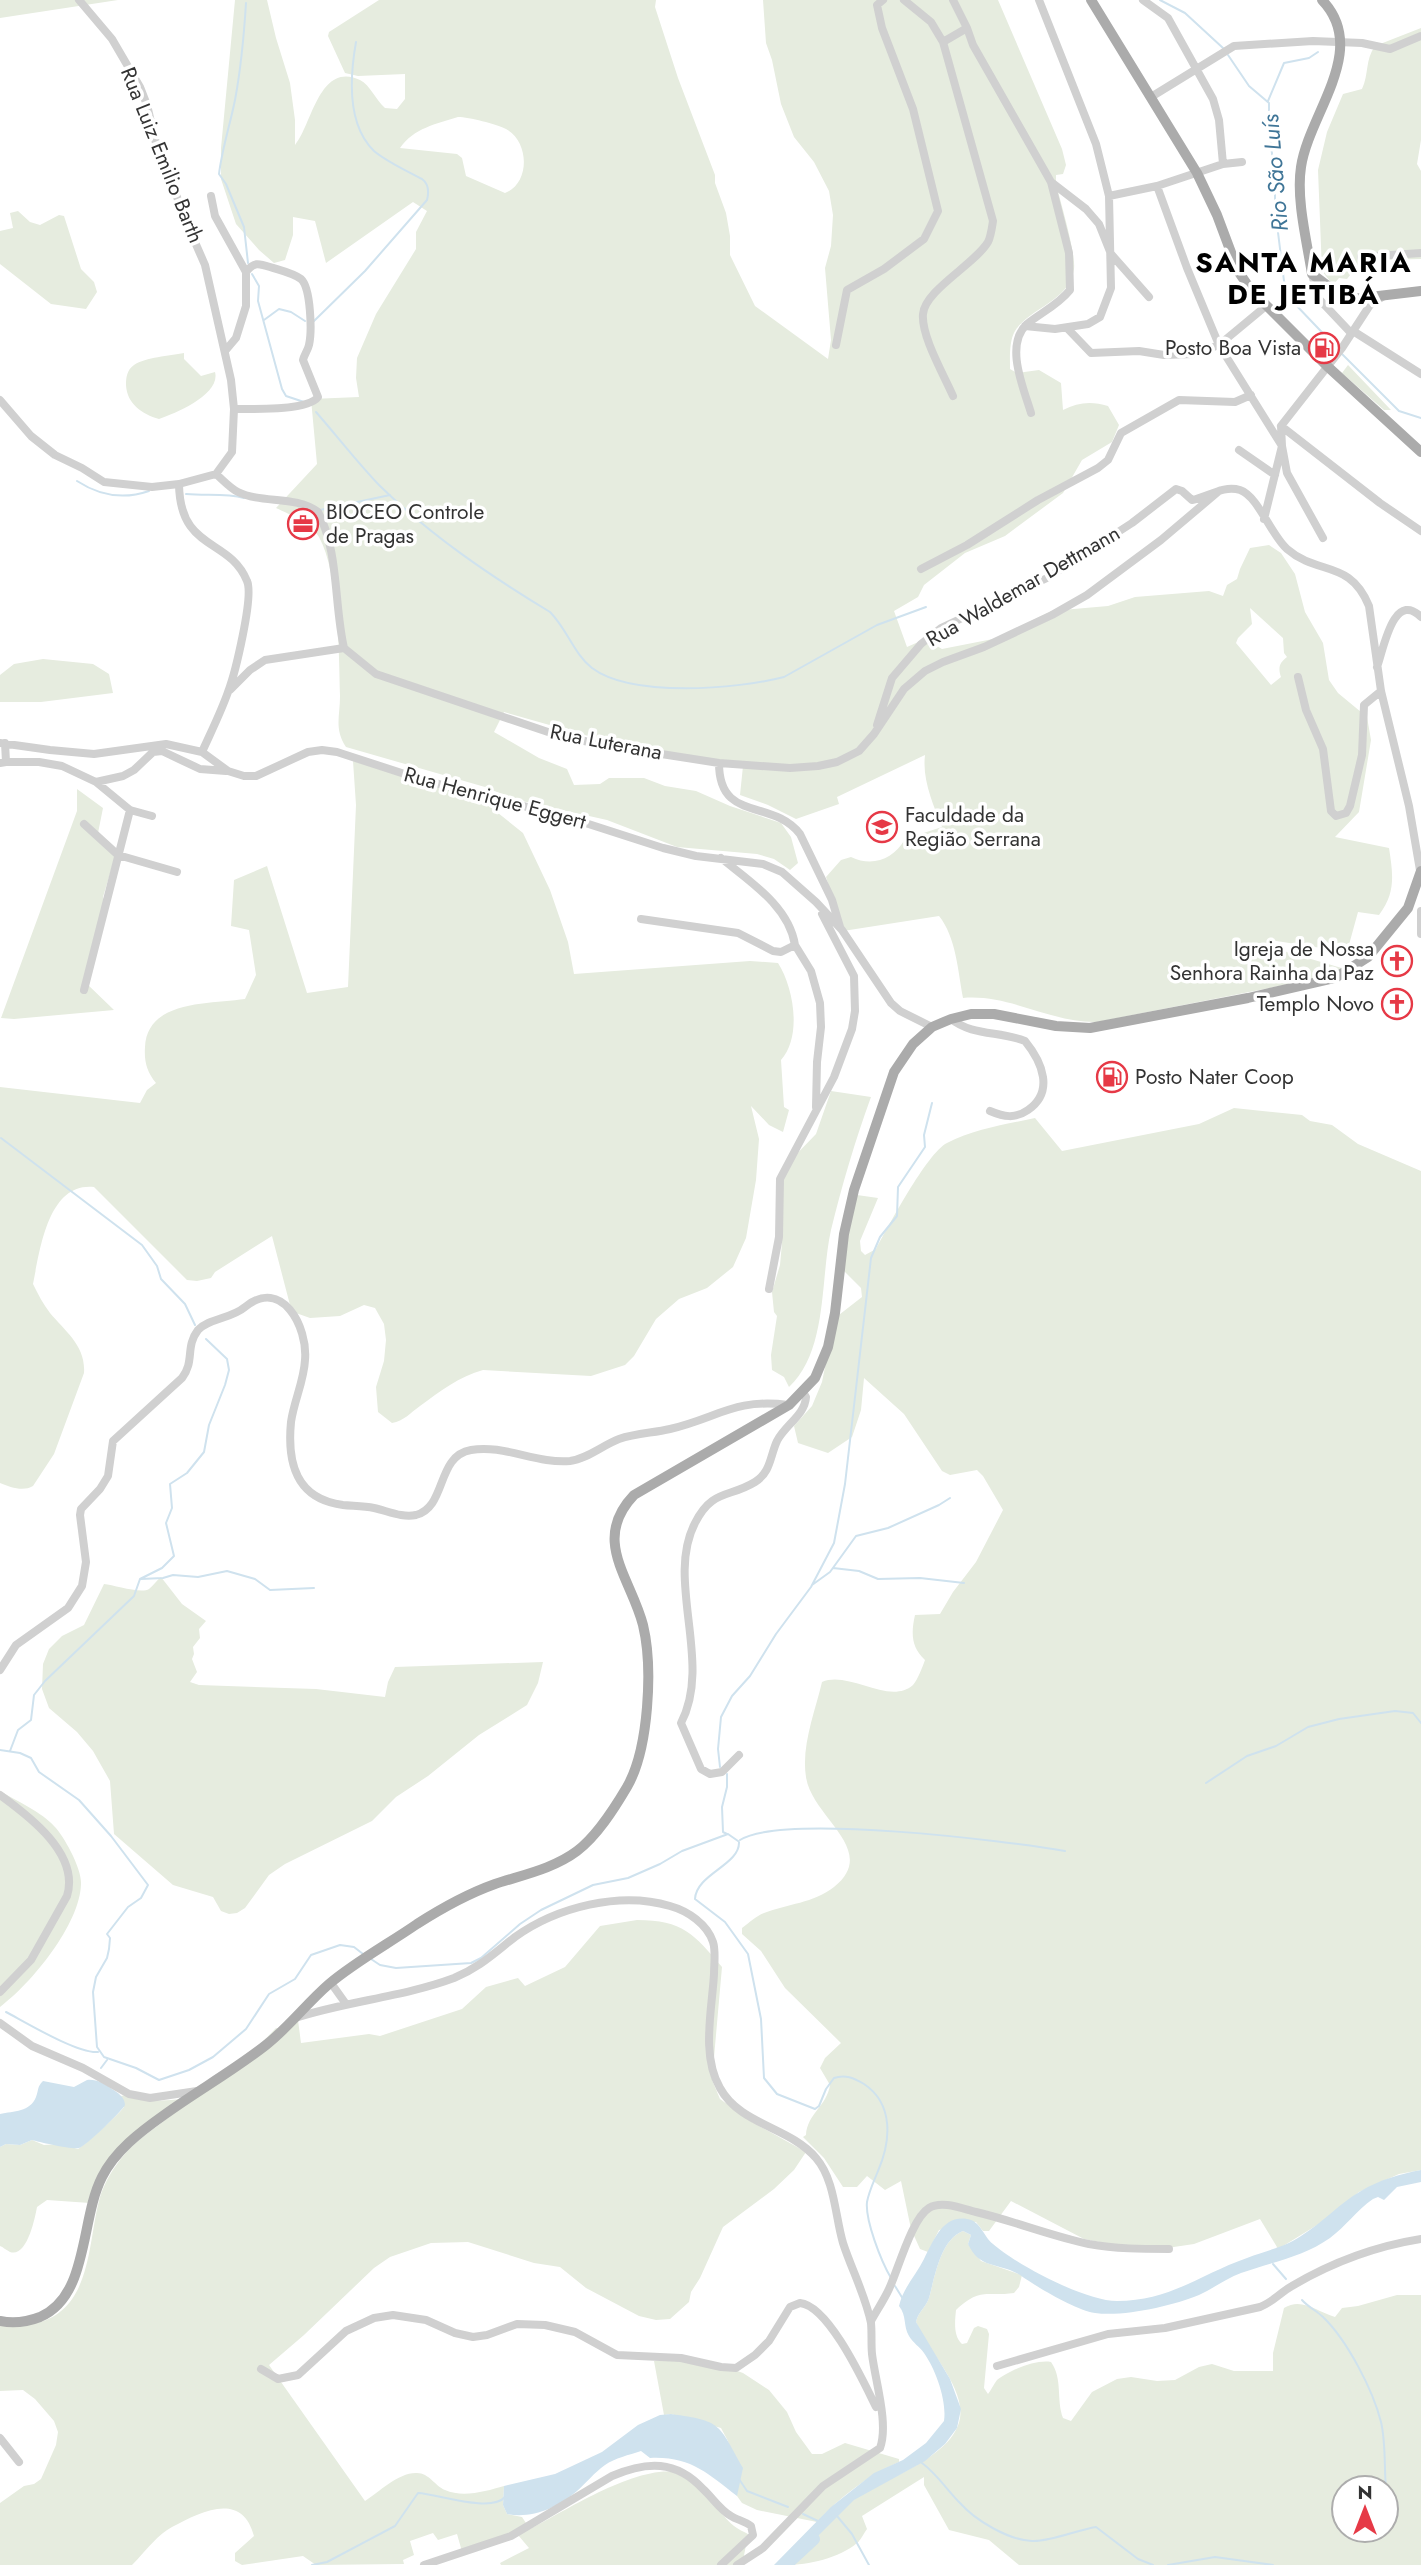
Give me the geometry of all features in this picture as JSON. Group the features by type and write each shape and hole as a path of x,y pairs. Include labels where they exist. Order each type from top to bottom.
{"main road":[{"path":"1091,0 1197,173 1217,215 1238,271 1251,290 1330,362 1421,452"},
{"path":"1322,0 1338,23 1340,43 1335,77 1314,125 1301,167 1311,274 1340,295 1353,299 1421,291"},
{"path":"0,2321 16,2323 36,2319 57,2307 65,2298 76,2273 90,2208 103,2174 134,2138 197,2091 268,2044 331,1983 379,1950 442,1908 467,1895 567,1857 579,1849 606,1818 630,1782 637,1762 649,1687 643,1626 616,1556 614,1543 618,1517 624,1505 634,1495 789,1405 815,1378 828,1347 835,1313 844,1234 852,1201 894,1072 913,1044 932,1027 971,1014 994,1014 1056,1026 1090,1028 1248,998 1335,978 1368,957 1408,908 1421,873"}],"street":[{"name":"Rua Luiz Emilio Barth","path":"79,0 112,38 140,87 159,156 170,177 209,281 217,326 225,351 234,409 232,452 216,474"},
{"path":"836,345 847,290 884,269 924,239 938,211 913,109 882,28 877,5 883,0"},
{"path":"904,0 931,22 943,42 993,221 989,241 967,266 933,295 923,313 926,332 953,396"},
{"path":"953,0 968,28 973,45 1051,182 1069,253 1070,290 1054,306 1025,326 1018,341 1017,362 1031,413"},
{"path":"1025,326 1055,329 1088,324 1100,317 1111,288 1109,196 1096,144 1039,0"},
{"path":"1143,0 1168,18 1213,99 1219,120 1223,164"},
{"path":"943,42 968,28"},
{"path":"1151,97 1234,46 1313,41 1362,43 1390,49 1421,36"},
{"path":"1109,196 1157,186 1223,164 1242,162"},
{"path":"1051,182 1086,209 1099,224 1111,254 1149,297"},
{"path":"1157,186 1219,345 1282,446 1264,519"},
{"path":"211,196 215,216 246,272 246,306 236,338 225,351"},
{"path":"1361,257 1421,253"},
{"path":"234,409 287,407 313,403 318,397 303,360 309,345 309,301 304,284 293,275 258,263 246,272"},
{"path":"1311,274 1318,298 1352,332 1421,374"},
{"path":"1323,538 1287,472 1281,426 1342,348 1370,305 1386,295"},
{"path":"1067,328 1091,354 1139,351 1194,354 1219,345 1266,306"},
{"path":"921,569 975,541 1038,500 1098,468 1108,460 1121,433 1179,400 1235,402 1251,396"},
{"path":"0,400 32,436 55,456 104,482 152,487 179,484 216,474 237,491 292,502 317,512 334,566 338,623 344,648 265,660 228,691"},
{"path":"1281,426 1380,503 1421,531"},
{"path":"1239,450 1275,475"},
{"path":"179,484 180,504 186,520 203,541 239,567 250,590 228,691 202,751"},
{"name":"Rua Waldemar Dettmann","path":"874,734 892,678 921,644 941,628 1047,578 1132,523 1176,489 1192,500 1234,489 1248,495 1280,543 1290,552 1299,558 1348,576 1357,584 1369,606 1381,691 1409,806 1421,873"},
{"name":"Rua Waldemar Dettmann","path":"874,734 904,689 925,671 984,647 1087,595 1161,540 1219,491"},
{"path":"1377,670 1388,627 1401,613 1409,610 1417,612 1421,617"},
{"name":"Rua Luterana","path":"344,648 376,674 551,733 597,744 719,763 790,768 836,762 859,751 874,734"},
{"path":"1298,677 1306,710 1323,749 1331,811 1336,816 1346,813 1350,806 1362,755 1364,705 1381,691"},
{"path":"152,816 130,810 96,782 62,766 38,762 3,762 2,743 94,754 166,744 202,751 228,771"},
{"name":"Rua Henrique Eggert","path":"96,782 123,776 134,770 153,752 162,751 200,769 257,776 308,752 337,751 420,779 573,819 663,848 696,856 763,863 782,872 842,930 891,1003 900,1011 932,1027"},
{"path":"719,763 719,779 723,790 731,799 793,824 832,900 842,930"},
{"path":"84,990 130,810"},
{"path":"84,824 118,855 177,872"},
{"path":"721,858 766,895 791,930 795,945 811,971 820,1003 821,1027 816,1108"},
{"path":"769,1289 779,1237 780,1179 834,1077 852,1029 856,996 854,976 816,902"},
{"path":"1421,911 1421,934"},
{"path":"641,919 738,933 773,951 781,952 795,945"},
{"path":"951,1019 963,1028 1003,1034 1025,1041 1040,1066 1044,1081 1043,1094 1037,1103 1022,1114 1012,1117 990,1111"},
{"path":"0,1670 16,1645 68,1608 82,1586 86,1562 81,1509 108,1476 114,1441 189,1369 190,1344 203,1325 236,1314 256,1299 270,1297 286,1304 301,1332 306,1358 291,1423 296,1478 321,1499 334,1504 374,1508 400,1515 418,1515 428,1510 454,1458 469,1450 485,1449 560,1461 574,1460 627,1436 671,1429 748,1403 789,1405"},
{"path":"739,1755 722,1772 710,1774 702,1769 692,1753 681,1723 689,1709 693,1668 686,1586 688,1539 695,1523 711,1501 755,1482 765,1473 772,1461 777,1441 805,1405 806,1397 803,1392"},
{"path":"0,1795 28,1815 50,1838 65,1865 69,1886 67,1896 32,1961 0,1992"},
{"path":"294,2018 405,1992 470,1971 484,1964 533,1925 580,1907 639,1900 673,1906 705,1928 715,1945 710,2039 713,2075 727,2099 738,2110 802,2144 825,2171 843,2244 870,2321 883,2440 880,2448 823,2486 763,2548 737,2565"},
{"path":"331,1983 346,2004"},
{"path":"0,2023 32,2046 83,2068 129,2094 150,2098 197,2091"},
{"path":"870,2321 889,2289 918,2221 928,2208 936,2206 981,2213 1090,2244 1127,2249 1169,2249"},
{"path":"997,2366 1108,2334 1166,2328 1260,2307 1270,2303 1289,2287 1335,2264 1421,2239"},
{"path":"261,2369 278,2379 298,2375 346,2331 374,2318 393,2315 426,2320 464,2336 473,2337 517,2325 545,2325 575,2332 617,2355 681,2357 736,2368 769,2341 790,2307 806,2304 813,2308 848,2351 881,2416"},
{"path":"0,2438 19,2462"},
{"path":"424,2565 511,2536 612,2476 647,2466 678,2469 695,2480 731,2516 746,2522 753,2529 753,2535 721,2565"}],"shaded area":[{"path":"0,0 118,0 0,18"},
{"path":"235,0 267,0 290,83 295,145 318,98 335,79 346,77 360,80 385,108 397,109 405,99 405,74 358,76 345,73 328,36 329,32 379,0 656,0 655,7 678,78 715,175 715,183 726,213 730,255 755,306 828,359 831,340 825,268 831,246 833,215 829,191 814,162 794,137 781,104 766,43 763,0 998,0 1062,149 1066,165 1063,174 1056,175 1056,183 1074,261 1071,280 1065,289 1021,323 1015,331 1011,344 1010,369 1017,373 1039,370 1061,383 1063,410 1080,404 1102,404 1108,406 1119,425 1112,442 1082,460 1063,493 1005,536 965,553 924,585 918,597 894,611 907,647 925,639 942,649 998,638 1051,611 1108,606 1135,597 1209,591 1223,596 1227,585 1237,579 1250,548 1269,545 1281,553 1295,574 1305,612 1323,643 1329,680 1338,693 1367,717 1371,740 1359,812 1335,837 1389,848 1392,883 1388,899 1379,915 1358,912 1347,952 1270,940 1270,947 1345,969 1320,978 1097,1022 1063,1018 997,1000 963,998 953,944 939,916 843,931 826,877 841,860 851,857 867,861 881,860 894,852 905,839 942,827 927,783 925,755 837,797 839,804 796,819 740,795 743,766 599,739 504,712 494,732 539,758 567,769 574,785 600,784 609,778 644,778 665,786 696,791 781,823 791,837 798,863 790,870 774,859 757,854 677,847 607,820 513,799 485,787 346,747 338,722 340,696 337,614 326,552 311,527 276,508 317,464 311,399 359,397 357,358 376,314 416,249 416,232 427,211 413,202 326,263 315,221 293,217 293,235 285,260 274,263 236,224 221,179 221,148","holes":["458,117 496,125 514,135 523,153 524,162 523,172 513,188 505,193 466,176 462,158 457,154 400,148 419,131","1250,608 1283,638 1284,653 1287,657 1280,666 1281,677 1271,685 1236,643 1252,624"]},
{"path":"1421,28 1421,140 1417,164 1421,171 1421,259 1380,260 1373,251 1366,255 1347,279 1339,278 1333,285 1322,271 1318,170 1327,132 1343,94 1362,89 1375,46"},
{"path":"18,211 30,222 40,225 59,215 64,216 81,269 94,282 97,292 86,309 51,304 0,264 0,231 13,228 10,213"},
{"path":"184,353 184,359 201,376 215,372 215,380 205,395 159,419 136,407 129,398 126,385 127,374 132,367 145,360"},
{"path":"1348,365 1391,410 1384,410 1342,373"},
{"path":"43,659 93,664 109,674 113,693 41,702 0,702 0,675 14,664"},
{"path":"353,761 478,797 523,833 550,890 568,942 574,974 750,961 778,963 788,985 793,1012 792,1039 781,1060 784,1107 789,1110 783,1132 769,1125 751,1106 759,1139 756,1180 746,1238 733,1267 707,1288 679,1299 656,1319 634,1356 625,1365 591,1376 483,1370 458,1380 403,1419 392,1423 378,1412 376,1387 384,1361 386,1340 384,1324 375,1308 364,1305 340,1316 310,1318 296,1313 290,1305 272,1236 215,1272 211,1278 187,1280 94,1187 78,1188 66,1195 49,1221 33,1284 47,1310 78,1347 84,1363 84,1373 54,1454 33,1486 21,1489 0,1483 0,1087 140,1103 147,1090 156,1083 147,1066 145,1047 148,1032 157,1020 168,1012 183,1007 245,999 256,975 249,930 231,926 234,880 267,866 307,993 348,987 356,805"},
{"path":"77,789 103,808 97,838 115,857 103,897 105,903 85,982 114,1010 1,1018 77,811"},
{"path":"831,1091 871,1097 831,1230 817,1334 802,1372 789,1387 784,1377 772,1370 771,1355 777,1316 774,1312 772,1292 780,1265 782,1243 779,1202 786,1165 816,1134"},
{"path":"1234,1108 1302,1115 1310,1121 1332,1125 1358,1144 1421,1171 1421,2170 1399,2174 1359,2192 1322,2222 1275,2251 1277,2247 1260,2219 1194,2244 1167,2248 1127,2247 1084,2239 1011,2201 989,2231 983,2231 976,2222 939,2230 928,2252 920,2249 911,2229 901,2181 885,2190 867,2176 857,2187 843,2187 824,2158 803,2137 830,2085 820,2068 825,2058 841,2043 785,1988 761,1951 742,1934 742,1928 758,1916 818,1897 834,1887 846,1873 850,1860 847,1847 819,1806 806,1777 807,1741 822,1682 844,1680 892,1692 913,1685 925,1660 913,1639 915,1615 940,1614 976,1562 1003,1510 977,1470 950,1475 942,1471 904,1414 864,1378 861,1410 852,1437 828,1453 798,1443 794,1426 812,1406 822,1382 835,1318 862,1297 861,1288 836,1263 850,1194 878,1198 860,1241 861,1251 865,1255 876,1249 929,1161 947,1143 957,1138 1035,1118 1062,1151 1199,1124"},
{"path":"161,1577 182,1604 206,1621 199,1629 200,1638 193,1647 192,1659 197,1672 190,1682 199,1685 316,1689 385,1697 395,1667 543,1662 538,1683 527,1705 479,1735 428,1776 396,1797 372,1821 285,1864 269,1875 245,1908 229,1914 221,1911 213,1897 173,1885 114,1834 110,1781 93,1751 77,1732 49,1708 42,1689 43,1664 49,1649 62,1636 84,1625 104,1584 145,1590"},
{"path":"0,1791 54,1826 72,1853 81,1884 79,1900 72,1917 52,1952 26,1983 0,2007"},
{"path":"637,1920 677,1926 695,1938 722,1967 712,2080 720,2099 752,2122 806,2152 794,2170 774,2189 723,2227 691,2292 689,2302 670,2319 656,2320 639,2316 586,2288 560,2267 534,2263 468,2242 431,2243 390,2257 374,2268 269,2365 365,2501 396,2479 417,2473 452,2492 475,2493 504,2486 503,2505 507,2514 522,2517 530,2529 610,2487 633,2478 674,2472 696,2483 729,2521 748,2534 743,2561 737,2565 501,2565 500,2563 529,2548 518,2535 463,2555 457,2534 438,2540 433,2533 410,2541 414,2555 403,2560 404,2564 316,2565 303,2556 242,2565 235,2561 235,2553 254,2536 248,2522 240,2513 219,2509 207,2511 166,2530 132,2565 0,2565 0,2503 24,2486 41,2479 56,2445 58,2432 54,2421 35,2399 23,2390 0,2391 0,2322 32,2324 52,2317 67,2306 84,2274 102,2191 113,2169 129,2149 252,2052 276,2028 281,2029 298,2020 301,2043 369,2034 380,2036 462,2009 486,1987 518,1978 525,1986 565,1967 600,1926"},
{"path":"130,2094 156,2100 182,2099 128,2139 90,2203 47,2200 37,2207 29,2236 21,2249 10,2252 0,2246 0,2147 6,2144 20,2145 32,2140 44,2145 60,2144 78,2149 124,2107 121,2096"},
{"path":"963,2231 971,2235 968,2244 981,2261 1022,2275 1019,2287 1014,2293 984,2294 972,2298 956,2310 956,2333 962,2344 967,2343 974,2328 978,2326 987,2329 989,2334 984,2388 988,2394 997,2380 1009,2373 1023,2366 1051,2362 1057,2375 1063,2418 1071,2421 1092,2392 1117,2379 1131,2377 1157,2381 1175,2380 1199,2367 1212,2364 1234,2371 1273,2371 1273,2353 1284,2308 1291,2305 1310,2306 1335,2317 1342,2308 1397,2295 1421,2295 1421,2565 1019,2565 989,2540 949,2530 924,2485 924,2477 862,2516 867,2529 850,2548 823,2560 787,2565 856,2498 932,2455 955,2432 960,2418 957,2393 916,2322 929,2298 936,2270 949,2242"},
{"path":"654,2361 709,2361 743,2373 769,2390 787,2412 796,2432 812,2454 822,2454 845,2443 899,2459 899,2462 855,2488 817,2522 757,2510 742,2503 737,2496 728,2441 721,2428 671,2414 664,2415"}],"water":[{"path":"87,2080 103,2083 120,2095 125,2105 83,2146 70,2148 32,2140 20,2145 6,2144 0,2147 0,2114 30,2106 43,2081 74,2087"},
{"path":"1421,2170 1421,2182 1397,2187 1384,2200 1378,2197 1373,2199 1320,2245 1236,2275 1188,2299 1134,2312 1095,2313 1077,2307 1012,2271 978,2258 968,2244 971,2235 963,2231 949,2242 944,2251 929,2298 916,2322 950,2379 961,2409 957,2428 945,2444 925,2461 854,2500 787,2565 774,2565 831,2507 874,2473 903,2460 926,2443 944,2421 944,2404 936,2377 924,2353 909,2336 899,2306 935,2238 951,2221 972,2220 990,2241 1004,2252 1070,2289 1103,2299 1136,2300 1185,2286 1230,2264 1288,2243 1309,2231 1368,2187"},
{"path":"660,2415 701,2419 723,2433 743,2468 737,2496 687,2463 650,2458 641,2451 605,2465 570,2497 553,2507 525,2515 507,2514 503,2505 504,2486 555,2474 602,2452 638,2425"}],"waterway":[{"name":"Rio São Luís","path":"1160,0 1185,13 1223,48"},
{"path":"246,3 237,88 219,174 244,227 248,263"},
{"path":"314,321 365,271 428,197 428,188 422,179 391,163 374,151 365,140 354,114 352,99 356,42"},
{"path":"1268,101 1284,63 1309,58 1318,52"},
{"name":"Rio São Luís","path":"1228,55 1249,86 1269,103 1275,208 1284,281 1294,303 1337,348"},
{"path":"252,274 259,286 258,301 282,389 286,396 304,402"},
{"path":"264,320 279,309 291,312 305,321"},
{"name":"Rio São Luís","path":"1341,353 1399,411 1421,418"},
{"path":"316,412 398,503 461,553 550,612 586,662 610,677 632,684 685,688 740,685 784,677 877,625 926,607"},
{"path":"77,481 112,495 149,491"},
{"path":"186,494 244,498"},
{"path":"320,510 390,495"},
{"path":"720,1767 718,1749 721,1717 732,1696 750,1676 776,1634 811,1587 834,1543 845,1484 871,1258 880,1237 897,1216 898,1187 925,1147 924,1135 932,1103"},
{"path":"1,1138 142,1245 157,1266 161,1279 185,1304 195,1325"},
{"path":"10,1751 18,1730 31,1720 34,1695 45,1681 134,1596 140,1579 162,1568 174,1556 166,1523 172,1508 170,1484 187,1473 204,1452 209,1425 229,1370 227,1359 206,1339"},
{"path":"812,1585 830,1572 856,1536 888,1528 950,1498"},
{"path":"833,1568 859,1571 878,1579 920,1578 964,1583"},
{"path":"141,1579 173,1575 198,1577 227,1571 255,1579 270,1590 314,1588"},
{"path":"1206,1783 1247,1756 1276,1746 1308,1727 1339,1719 1395,1711 1413,1713 1421,1723"},
{"path":"0,1750 31,1758 39,1772 79,1800 111,1836 148,1885 141,1898 128,1907 107,1934 110,1938 107,1958 96,1977 93,1992 97,2047 104,2057 136,2068 159,2080 189,2070 213,2057 246,2029 269,1994 295,1979 311,1955 340,1945 354,1947 363,1954"},
{"path":"727,1774 722,1807 723,1832 727,1834"},
{"path":"740,1840 764,1832 846,1829 948,1836 1065,1851"},
{"path":"371,1959 380,1965 396,1968 471,1963 541,1910 593,1885 628,1878 682,1851 728,1834 738,1841"},
{"path":"739,1842 733,1857 702,1883 695,1899 725,1922 748,1954 761,2019 764,2078 777,2094 815,2109 834,2078 846,2077 864,2084 881,2102 887,2124 886,2148 868,2198 867,2210 874,2240 891,2278"},
{"path":"6,2012 65,2043 98,2052"},
{"path":"101,2068 107,2060"},
{"path":"1273,2264 1286,2279"},
{"path":"895,2286 903,2299"},
{"path":"1302,2300 1332,2327 1350,2352 1365,2381 1383,2430 1385,2474"},
{"path":"922,2463 966,2509 1003,2533 1023,2540 1039,2541 1096,2527 1138,2559 1153,2565"},
{"path":"739,2479 747,2491 788,2507"},
{"path":"312,2565 327,2562 395,2526 418,2493 477,2503 498,2501 505,2497"},
{"path":"803,2514 818,2521"},
{"path":"837,2516 852,2534 869,2565"},
{"path":"786,2565 814,2539"},
{"path":"1168,2565 1215,2557 1273,2565"}],"place":[{"name":"Posto Boa Vista","path":"1324,348"},
{"name":"BIOCEO Controle de Pragas","path":"303,524"},
{"name":"Faculdade da Região Serrana","path":"882,827"},
{"name":"Igreja de Nossa Senhora Rainha da Paz","path":"1397,961"},
{"name":"Templo Novo","path":"1397,1004"},
{"name":"Posto Nater Coop","path":"1112,1077"}],"district":[{"name":"SANTA MARIA DE JETIBÁ","path":"1304,278"}]}
